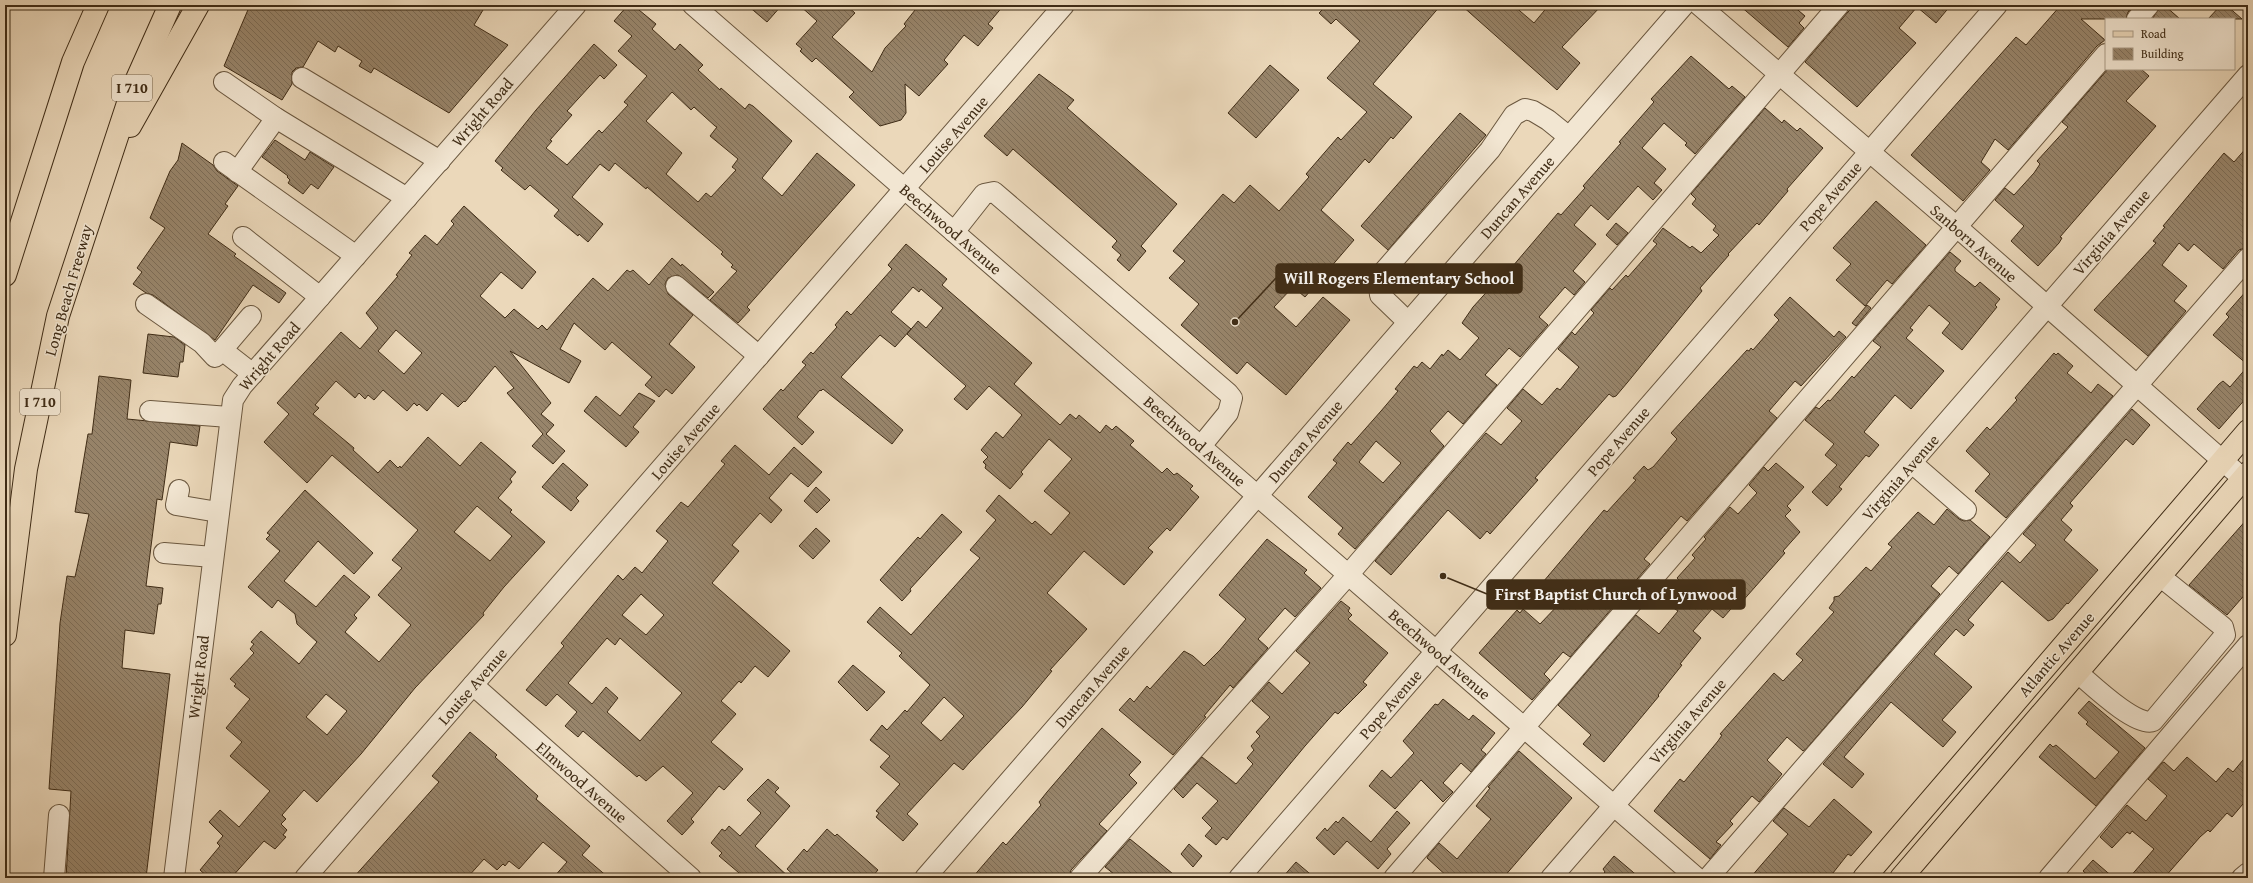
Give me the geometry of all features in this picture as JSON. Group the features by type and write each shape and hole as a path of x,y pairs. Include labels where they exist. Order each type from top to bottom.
{"main road":[{"path":"5,276 74,62 98,5"},
{"name":"Long Beach Freeway","path":"5,635 26,469 58,316 102,174 132,88 170,5"},
{"path":"102,174 198,5"},
{"name":"Atlantic Avenue","path":"1864,878 2224,461 2248,431"},
{"name":"Atlantic Avenue","path":"1901,878 2246,478"}],"street":[{"name":"Wright Road","path":"174,878 229,417 237,393 576,5"},
{"name":"Beechwood Avenue","path":"693,5 1698,878"},
{"name":"Louise Avenue","path":"305,878 1064,5"},
{"name":"Duncan Avenue","path":"925,878 1684,5"},
{"name":"Sanborn Avenue","path":"1699,5 1957,227 2137,386 2246,478"},
{"path":"1080,878 1348,574 1839,5"},
{"name":"Pope Avenue","path":"1239,878 1437,651 1868,151 1997,5"},
{"path":"2138,18 2149,5"},
{"path":"1394,878 2105,55"},
{"name":"Virginia Avenue","path":"1551,878 2248,75"},
{"path":"302,78 440,161"},
{"path":"224,82 276,118 406,198"},
{"path":"1408,322 1380,295 1378,278 1490,150 1514,115 1525,109 1533,111 1569,137"},
{"path":"276,118 231,167 356,256"},
{"path":"954,232 984,194 994,192 1228,393 1232,398 1228,413 1201,446"},
{"path":"243,237 320,297"},
{"path":"1708,878 2248,258"},
{"path":"676,286 759,356"},
{"path":"146,304 202,343 215,357 251,316"},
{"path":"222,350 253,374"},
{"path":"150,411 229,417"},
{"path":"1912,462 1966,510"},
{"path":"179,490 176,505 218,512"},
{"path":"164,553 212,557"},
{"path":"2078,673 2136,719 2149,723 2153,721 2225,635 2223,627 2161,577"},
{"path":"2049,878 2248,645"},
{"name":"Elmwood Avenue","path":"473,685 691,878"},
{"path":"54,878 59,815"},
{"path":"2242,878 2248,873"}],"building":[{"path":"250,5 486,5 474,25 508,45 449,113 374,68 371,73 359,66 362,61 338,46 335,52 318,41 303,67 296,68 292,72 292,84 282,100 224,66"},
{"path":"628,5 633,5 656,24 652,29 675,50 680,44 703,65 698,70 720,90 721,88 745,109 749,104 753,106 792,141 762,178 782,196 817,153 855,185 747,307 750,310 738,323 710,300 737,271 731,267 733,265 721,254 723,252 647,187 646,189 615,163 609,171 600,164 572,197 603,224 588,242 579,234 578,236 554,216 559,210 530,185 525,190 501,170 503,168 495,161 536,110 594,44 617,65 604,79 600,75 567,111 572,115 550,140 552,141 546,148 567,165 599,130 602,133 628,105 624,102 647,76 618,51 632,36 614,21","holes":["672,92 691,110 694,107 717,127 710,136 738,159 732,167 736,170 711,197 706,193 698,202 666,174 682,153 646,121"]},
{"path":"747,5 782,5 767,22"},
{"path":"799,5 846,5 855,13 832,37 872,72 885,48 906,26 904,24 919,5 1004,5 988,24 993,28 978,46 964,35 944,60 948,64 919,96 905,84 906,113 901,120 880,126 849,97 854,92 816,58 812,62 800,51 802,49 796,44 817,21"},
{"path":"1321,5 1441,5 1373,84 1412,117 1393,139 1391,137 1369,163 1365,159 1321,210 1354,240 1305,297 1293,287 1274,307 1296,327 1323,297 1350,320 1286,395 1247,362 1237,374 1181,325 1199,304 1169,278 1185,261 1173,251 1223,194 1234,203 1250,185 1279,211 1309,177 1306,174 1338,137 1341,140 1367,112 1327,78 1360,41 1336,19 1331,24 1319,13 1324,8"},
{"path":"1461,5 1513,5 1534,23 1549,5 1602,5 1562,47 1580,63 1557,90"},
{"path":"1739,5 1792,5 1805,16 1799,23 1804,28 1788,47"},
{"path":"1854,5 1951,5 1936,23 1917,7 1899,28 1916,43 1857,107 1805,62"},
{"path":"2061,5 2134,5 2128,12 2126,18 2081,19 2105,40 2097,46 2008,150 1995,139 1981,162 1990,170 1963,201 1911,155 2016,37 2026,45"},
{"path":"2160,5 2164,5 2179,18 2153,18"},
{"path":"2221,5 2226,5 2242,19 2235,18 2209,18"},
{"path":"1691,56 1729,89 1732,86 1745,97 1695,154 1685,145 1687,143 1664,123 1642,148 1666,169 1654,183 1662,190 1653,200 1638,186 1608,220 1591,205 1574,225 1596,244 1573,271 1585,282 1574,295 1565,287 1539,317 1548,325 1520,357 1509,348 1485,375 1497,385 1463,424 1448,411 1430,431 1444,446 1355,549 1338,534 1343,528 1308,497 1337,463 1333,460 1348,442 1351,445 1381,411 1398,391 1395,389 1414,366 1417,368 1422,362 1430,369 1442,354 1443,356 1448,350 1460,360 1479,338 1462,323 1473,307 1493,285 1495,287 1558,213 1561,215 1585,188 1583,186 1621,143 1619,142 1654,102 1651,99","holes":["1376,441 1401,463 1383,483 1359,462"]},
{"path":"1270,65 1299,90 1256,138 1228,113"},
{"path":"2107,70 2142,70 2149,76 2126,101 2156,126 2060,237 2062,238 2059,243 2038,266 2011,241 2024,226 1995,200 2005,188 2014,195 2034,173 2040,164 2037,161 2068,127 2062,122"},
{"path":"1039,74 1074,100 1067,108 1177,204 1141,246 1146,251 1129,271 1117,260 1121,255 1112,247 1117,241 1113,237 1013,149 1007,156 984,136"},
{"path":"1765,108 1782,123 1784,120 1797,131 1800,128 1823,148 1787,189 1788,191 1759,225 1757,223 1728,254 1729,255 1700,288 1702,291 1616,396 1613,397 1609,394 1535,478 1538,480 1490,534 1487,531 1480,539 1448,510 1391,575 1375,561 1486,433 1501,445 1522,421 1507,408 1523,389 1542,405 1557,388 1560,390 1579,367 1558,349 1572,332 1575,335 1594,313 1591,310 1610,288 1612,290 1626,275 1628,277 1657,244 1653,241 1663,228 1690,248 1692,246 1701,253 1719,235 1713,230 1716,226 1692,204 1696,199 1691,194"},
{"path":"1460,113 1486,135 1388,250 1361,226"},
{"path":"275,140 305,160 310,152 334,167 318,189 311,184 303,194 288,183 290,180 287,177 288,176 262,157"},
{"path":"182,143 213,165 217,171 238,186 225,204 228,206 208,234 236,254 234,256 286,293 279,303 253,285 215,340 153,295 146,293 133,284 142,272 137,268 165,228 150,218 170,171 178,160"},
{"path":"2248,146 2248,247 2239,250 2223,269 2194,244 2188,251 2179,243 2162,265 2187,286 2174,301 2186,311 2148,356 2094,310 2156,243 2153,241 2165,227 2163,226 2224,153 2234,162"},
{"path":"1876,201 1926,245 1892,284 1887,280 1865,306 1836,280 1851,264 1833,248"},
{"path":"464,206 536,272 522,289 501,272 480,296 505,318 514,309 538,329 542,325 547,330 593,278 608,291 627,270 630,272 633,270 649,285 672,258 681,266 682,264 714,292 708,298 678,275 668,278 665,284 668,294 693,315 669,344 695,367 672,394 666,389 659,397 645,385 652,377 612,342 605,350 574,323 560,349 581,361 569,383 510,351 551,403 541,414 554,425 546,434 565,451 553,464 532,446 543,434 507,393 514,388 495,366 465,402 464,401 458,407 442,393 427,411 419,404 417,406 414,403 407,411 383,390 374,400 368,395 365,399 359,393 355,398 336,381 315,405 319,408 313,414 354,448 353,450 378,473 390,460 398,468 400,466 401,468 428,437 460,466 481,442 516,472 510,479 512,482 498,498 512,510 510,512 545,542 504,587 483,613 484,615 415,688 361,754 317,802 304,790 282,815 286,819 281,824 287,830 283,835 286,837 275,849 264,841 231,878 209,878 200,870 220,846 217,843 223,836 209,822 220,810 239,827 270,791 230,756 242,742 226,728 250,699 234,686 236,684 230,679 254,653 250,649 254,644 251,642 261,631 299,664 317,642 297,624 295,614 278,600 272,608 248,587 280,551 266,539 270,535 267,533 305,490 373,553 354,574 318,541 284,581 316,607 344,575 370,597 354,615 357,618 345,632 379,662 411,625 378,595 402,568 392,560 418,530 332,455 307,483 264,442 289,414 277,403 341,332 360,349 378,328 366,313 398,276 396,275 412,255 409,253 425,235 437,245 454,224 451,221","holes":["396,330 422,353 404,374 378,351","477,506 512,536 490,561 454,532","326,694 347,711 327,735 306,717"]},
{"path":"1616,223 1628,233 1617,245 1606,235"},
{"path":"906,244 947,279 942,285 1032,363 1014,384 1060,425 1070,414 1076,419 1079,415 1100,433 1106,425 1112,430 1116,426 1134,441 1130,445 1162,473 1167,468 1174,475 1177,473 1193,486 1190,489 1199,497 1170,531 1167,528 1148,548 1153,552 1124,585 1084,551 1047,593 1087,629 1050,670 1052,671 1022,707 963,770 954,763 907,814 918,824 903,841 876,817 879,813 876,811 900,784 880,767 890,756 870,740 882,725 887,730 905,710 907,712 930,685 899,656 902,653 867,622 880,607 911,635 980,558 970,550 996,520 986,511 999,495 1032,524 1035,521 1051,535 1070,513 1044,491 1072,459 1049,439 1021,472 1023,474 1010,489 985,468 986,465 983,462 988,457 981,450 996,432 1003,438 1022,415 989,386 967,410 954,399 966,386 907,334 918,321 926,328 943,308 921,289 919,292 913,287 891,312 911,329 895,347 880,335 841,377 903,430 892,444 823,389 821,391 820,390 797,417 814,432 802,445 763,409 781,389 783,391 806,365 802,362 811,352 813,354 837,327 835,325 847,311 851,315 892,269 888,265","holes":["944,697 964,716 941,741 921,723"]},
{"path":"1950,252 1961,261 1955,268 1955,271 1975,287 1980,282 2000,299 1995,305 1997,307 1962,350 1942,333 1950,323 1929,305 1910,328 1913,330 1906,338 1944,371 1911,409 1895,395 1864,432 1879,445 1869,457 1866,455 1839,487 1842,489 1827,506 1812,492 1837,465 1825,455 1834,444 1805,420 1816,407 1819,409 1828,400 1830,401 1852,376 1854,378 1881,347 1873,341"},
{"path":"2248,289 2248,365 2213,335 2229,317 2226,314"},
{"path":"1790,297 1834,337 1839,331 1846,337 1801,386 1795,381 1769,411 1777,418 1687,521 1681,516 1644,559 1650,564 1570,657 1563,652 1544,674 1550,680 1532,700 1479,653 1517,610 1520,613 1523,609 1540,624 1560,603 1542,587 1545,583 1543,582 1604,510 1607,512 1636,480 1633,478 1644,466 1648,470 1653,467 1677,439 1671,433 1747,350 1749,351 1751,348 1753,350 1779,320 1774,315"},
{"path":"1867,305 1871,308 1856,326 1852,323"},
{"path":"148,334 174,337 185,345 183,362 180,362 178,377 143,373"},
{"path":"2054,353 2056,355 2058,353 2073,366 2067,373 2091,393 2098,384 2113,396 2006,518 1975,491 1990,474 1966,451 1987,427 1990,430 2017,400 2015,398"},
{"path":"2248,366 2248,396 2219,429 2197,409 2219,384 2223,381 2230,387"},
{"path":"99,376 131,380 127,419 200,426 197,446 170,442 162,500 157,499 146,586 163,588 161,604 158,604 154,634 125,630 122,668 170,674 146,878 66,878 71,791 49,789 60,623 67,576 75,577 89,514 75,512 88,434 92,434"},
{"path":"639,393 655,401 633,427 639,432 626,447 584,411 596,396 620,416"},
{"path":"2132,409 2150,425 2133,445 2126,439 2070,503 2073,506 2061,520 2072,530 2064,540 2098,570 2068,604 2067,603 2053,619 2048,621 2002,581 1968,620 1974,625 1964,636 1956,629 1934,654 1972,687 1942,720 1956,732 1943,747 1891,702 1844,757 1864,774 1852,788 1823,764 2008,552 2020,563 2036,545 2023,534"},
{"path":"735,445 769,475 794,447 822,472 808,487 791,473 769,498 782,510 771,523 760,513 732,545 739,551 712,583 790,651 768,677 755,666 741,683 739,681 721,701 736,714 711,742 743,769 724,790 719,786 691,819 694,822 682,835 667,821 693,793 663,766 646,781 639,775 637,777 583,731 578,737 565,726 577,712 557,694 546,706 526,690 564,646 561,643 618,575 623,580 635,567 642,573 668,541 656,531 681,502 688,507 725,464 721,461","holes":["641,594 664,615 646,635 622,615","607,638 615,645 620,638 682,693 640,741 607,712 618,698 606,687 592,704 568,683"]},
{"path":"563,463 588,485 576,498 579,501 571,511 542,487"},
{"path":"1776,463 1804,487 1787,506 1791,510 1785,516 1800,532 1783,551 1785,553 1740,604 1737,602 1723,618 1712,609 1693,631 1701,638 1680,664 1682,665 1658,695 1659,696 1604,762 1583,744 1591,735 1558,705 1636,615 1659,634 1678,611 1672,607 1680,597 1676,594 1684,585 1677,578 1695,558 1692,555 1706,539 1704,537 1730,507 1738,514 1757,493 1749,485 1764,467 1768,471"},
{"path":"816,487 830,500 817,513 804,501"},
{"path":"1947,509 1959,519 1964,521 1970,520 1990,537 1958,574 1949,566 1931,586 1940,594 1806,749 1803,751 1787,737 1767,760 1782,774 1759,802 1752,796 1730,821 1733,824 1716,842 1721,845 1710,859 1654,811 1680,779 1684,782 1718,741 1722,735 1720,734 1774,673 1783,681 1803,660 1796,654 1834,612 1829,608 1834,601 1834,597 1839,596 1866,567 1871,571 1892,547 1888,544 1918,512 1934,525"},
{"path":"942,514 962,532 910,589 911,591 902,601 880,580 918,537 920,539"},
{"path":"2248,518 2248,591 2227,615 2189,585"},
{"path":"816,528 830,541 813,559 799,546"},
{"path":"1267,539 1307,570 1304,573 1321,588 1295,617 1285,608 1258,639 1268,648 1233,688 1230,685 1204,716 1206,717 1173,755 1119,710 1130,698 1134,702 1147,686 1150,689 1184,651 1193,656 1204,666 1220,650 1246,619 1219,595"},
{"path":"1341,601 1350,608 1348,611 1352,615 1348,619 1388,653 1363,682 1367,685 1338,714 1335,712 1227,840 1223,837 1216,845 1205,836 1212,828 1202,818 1218,801 1197,783 1183,798 1174,789 1202,757 1236,784 1253,764 1247,758 1254,750 1251,746 1260,736 1256,732 1270,717 1252,701 1269,682 1282,694 1310,663 1296,651"},
{"path":"853,665 885,692 867,711 838,682"},
{"path":"1443,699 1469,720 1473,715 1495,733 1481,750 1486,754 1471,772 1461,763 1443,783 1453,792 1443,802 1421,780 1395,809 1369,786 1382,770 1391,778 1414,753 1403,741 1435,704 1438,705"},
{"path":"2089,701 2145,748 2096,806 2039,757 2050,744 2053,747 2056,745 2095,779 2119,752 2086,724 2088,722 2078,713"},
{"path":"1102,728 1141,762 1129,775 1137,783 1099,824 1107,831 1071,870 1069,878 972,878 1003,842 1006,845 1041,805 1039,802"},
{"path":"470,732 497,755 495,757 538,796 536,799 590,846 582,855 609,878 553,878 567,862 543,842 519,869 509,861 505,866 503,864 497,870 484,859 467,878 353,878 439,782 432,776"},
{"path":"1519,751 1572,798 1503,878 1449,878 1427,858 1428,856 1439,843 1457,859 1491,819 1476,806 1490,788 1488,787"},
{"path":"2248,754 2248,798 2232,817 2227,813 2210,832 2208,830 2200,837 2164,878 2129,878 2154,849 2132,831 2130,834 2127,832 2112,848 2100,837 2127,805 2146,821 2167,796 2148,779 2162,763 2164,762 2174,771 2187,757 2216,782 2228,768 2233,772"},
{"path":"768,779 779,788 775,792 790,806 755,846 790,878 745,878 719,856 722,853 711,843 722,829 725,831 729,826 740,836 761,813 747,800"},
{"path":"1834,799 1872,832 1851,856 1848,854 1829,878 1750,878 1788,834 1773,821 1784,808 1809,827"},
{"path":"1397,811 1410,823 1387,849 1391,854 1378,869 1347,841 1334,855 1316,838 1325,828 1327,831 1336,821 1338,823 1343,817 1371,842"},
{"path":"827,829 835,836 837,834 878,870 871,878 797,878 787,869 804,849 807,852"},
{"path":"1130,839 1178,878 1119,878 1105,867"},
{"path":"1189,844 1202,856 1193,867 1181,854"},
{"path":"1614,856 1640,878 1600,878 1605,872 1603,869"},
{"path":"2093,860 2114,878 2091,878 2083,871"},
{"path":"1296,862 1315,878 1282,878"}],"place":[{"name":"Will Rogers Elementary School","path":"1235,322"},
{"name":"First Baptist Church of Lynwood","path":"1443,576"}]}
